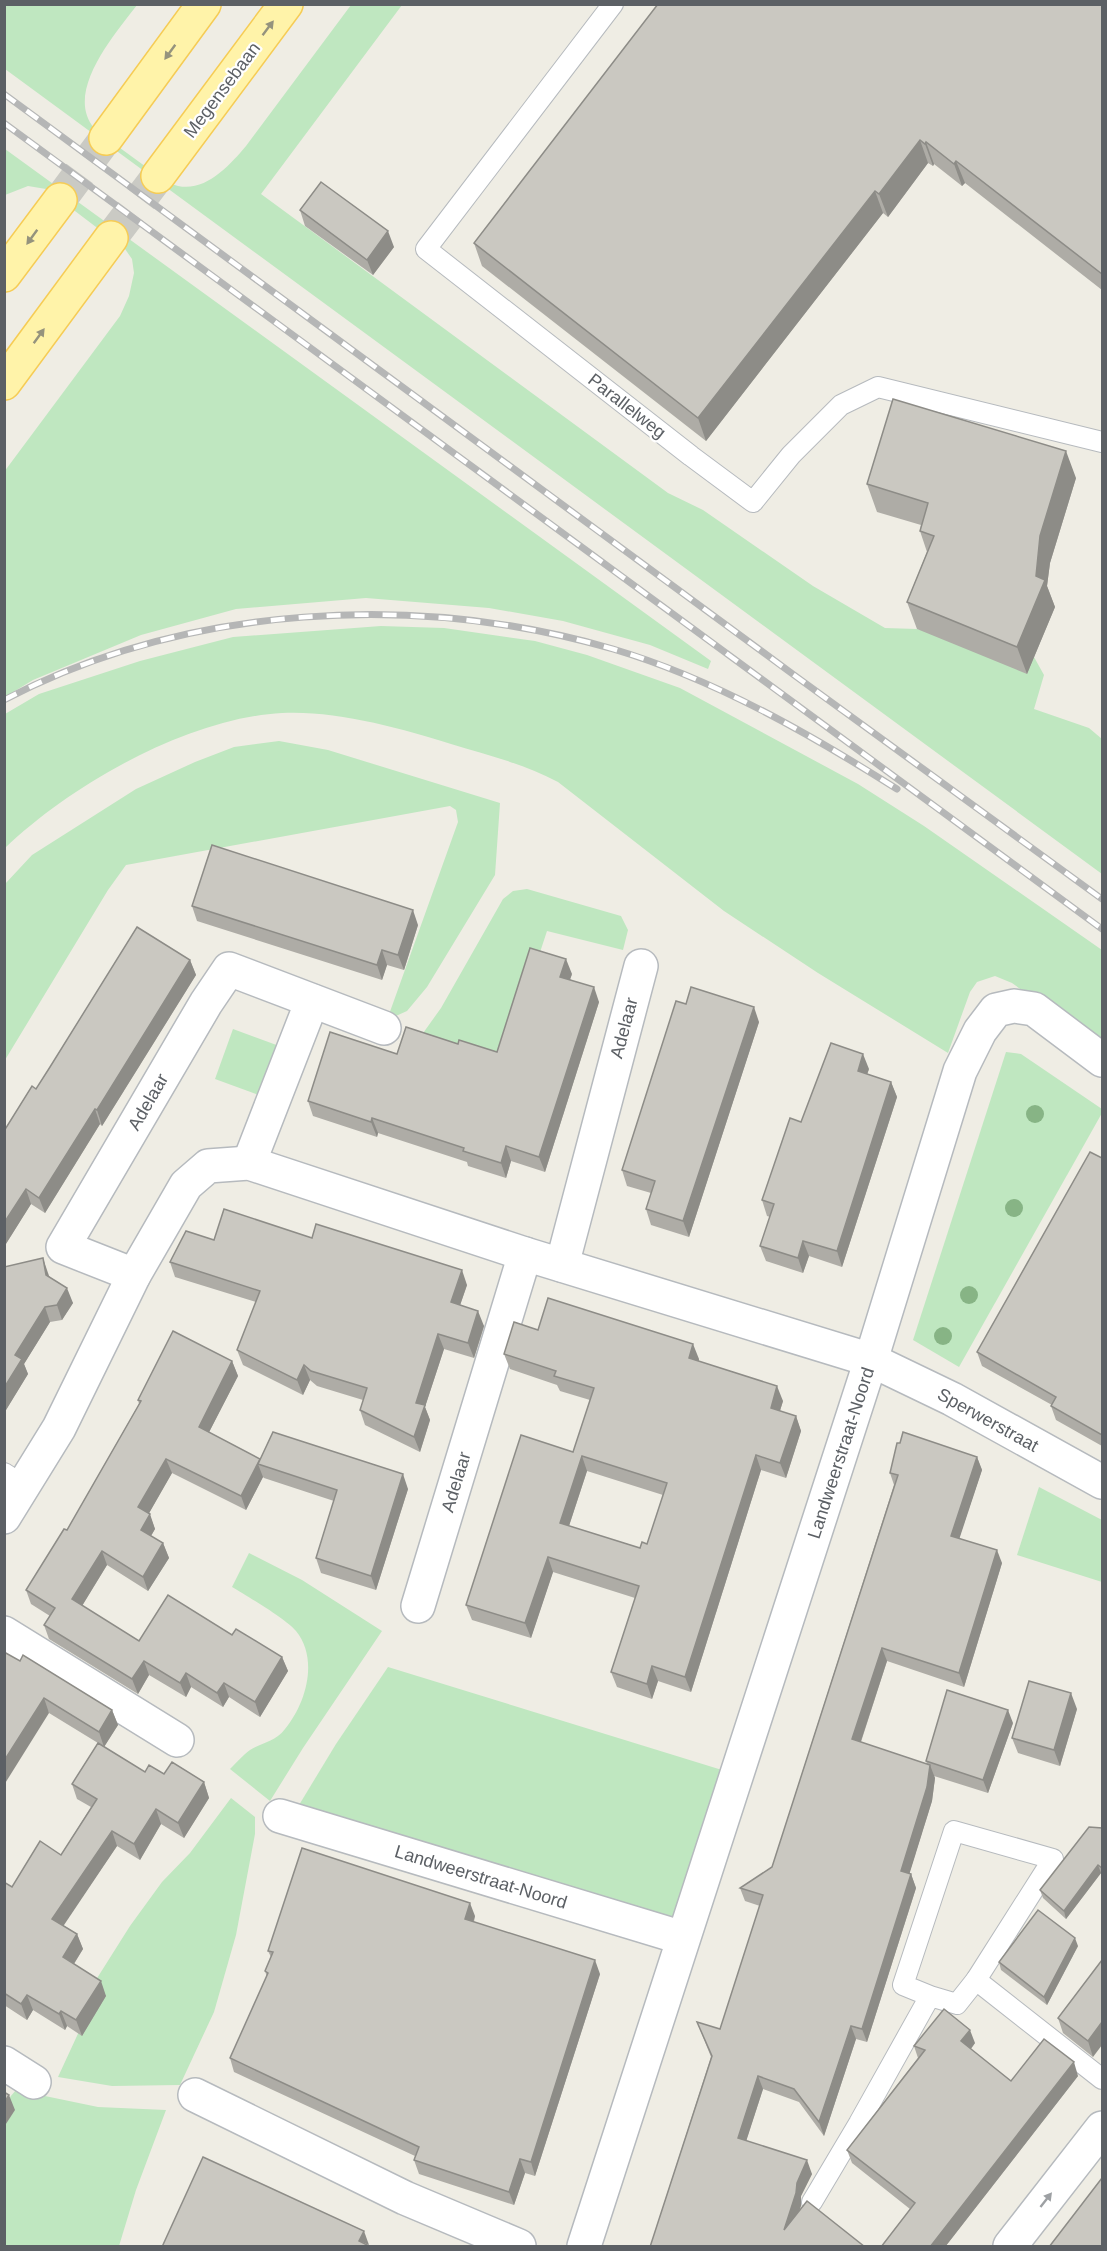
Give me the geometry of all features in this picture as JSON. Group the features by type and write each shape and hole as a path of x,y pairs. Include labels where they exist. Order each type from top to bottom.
{"main road":[{"path":"106,138 204,4"},
{"name":"Megensebaan","path":"158,176 286,4"},
{"path":"4,275 60,200"},
{"path":"4,383 111,238"}],"street":[{"name":"Adelaar","path":"562,1265 641,966"},
{"name":"Adelaar","path":"134,1275 63,1247 206,1003 229,969 384,1028"},
{"path":"249,1163 312,1001"},
{"name":"Landweerstraat-Noord","path":"584,2247 871,1360 960,1071 980,1031 996,1010 1014,1006 1034,1009 1102,1060"},
{"path":"4,1517 14,1479 59,1428 134,1275 186,1185 208,1166 249,1163 525,1254 871,1360"},
{"name":"Adelaar","path":"418,1606 525,1254"},
{"name":"Sperwerstraat","path":"871,1360 952,1399 1102,1482"},
{"path":"4,1633 177,1740"},
{"name":"Landweerstraat-Noord","path":"280,1816 683,1938"},
{"path":"4,2063 34,2082"},
{"path":"195,2095 405,2198 519,2247"},
{"path":"1010,2247 1102,2128"}],"lane":[{"name":"Parallelweg","path":"613,4 426,249 753,502 791,455 841,405 878,387 1102,441"},
{"path":"954,1831 1053,1859 976,1980 957,2004 930,1996 903,1985 954,1831"},
{"path":"976,1980 1102,2079"},
{"path":"812,2202 930,1996"}],"green space":[{"path":"4,5 137,5 96,64 85,98 86,114 94,128 155,174 173,185 188,187 208,181 225,169 240,153 351,5 402,5 261,194 668,493 703,510 813,586 885,628 917,629 1034,657 1044,675 1034,709 1089,728 1102,739 1102,874 5,69"},
{"path":"5,149 711,661 708,669 650,645 563,621 489,608 366,598 236,609 141,635 33,680 5,697 4,472 120,316 129,296 134,273 132,259 125,249 46,189 28,186 5,195"},
{"path":"381,626 444,628 535,641 587,655 680,688 858,784 924,826 1102,950 1102,1048 1012,983 995,976 977,982 970,992 948,1053 818,973 724,911 558,782 492,756 367,721 323,714 282,713 208,727 133,758 97,778 32,824 5,848 5,714 39,694 140,661 233,637"},
{"path":"279,741 328,750 500,803 495,875 427,987 407,1011 387,1020 458,822 456,810 450,806 126,865 108,890 5,1060 5,884 32,855 136,789 234,747"},
{"path":"527,889 621,916 628,930 623,950 547,931 494,1092 421,1036 441,1008 503,899 513,891"},
{"path":"233,1029 282,1047 264,1097 215,1079"},
{"path":"1006,1052 1021,1054 1102,1109 1102,1113 959,1367 913,1340"},
{"path":"1039,1487 1102,1520 1102,1582 1017,1555"},
{"path":"249,1553 302,1580 382,1631 270,1801 230,1769 250,1750 281,1733 292,1719 304,1694 308,1668 307,1655 303,1642 291,1626 232,1587"},
{"path":"388,1667 722,1770 670,1925 296,1810 336,1744"},
{"path":"231,1798 255,1817 255,1834 236,1935 214,2012 180,2085 112,2086 58,2077 82,2025 94,1983 130,1926 162,1882 190,1853"},
{"path":"16,2090 98,2107 166,2110 136,2190 119,2246 5,2246 5,2103"}],"building":[{"path":"658,4 1102,4 1102,274 956,161 954,164 926,142 925,144 920,140 879,194 875,191 698,418 474,243"},
{"path":"321,182 388,231 367,260 300,210"},
{"path":"893,399 1066,451 1040,536 1036,576 1045,580 1017,647 907,602 934,536 920,531 928,503 867,484"},
{"path":"212,845 413,910 398,955 382,950 377,965 192,906"},
{"path":"137,927 190,960 97,1110 95,1109 39,1198 26,1189 4,1223 4,1131 32,1086 36,1089"},
{"path":"530,948 566,959 560,977 594,987 539,1157 506,1146 501,1163 463,1151 464,1148 372,1118 371,1122 308,1101 330,1032 397,1054 406,1027 458,1044 459,1040 497,1052"},
{"path":"691,987 754,1007 683,1221 646,1209 655,1181 622,1170 676,1001 686,1004"},
{"path":"831,1043 863,1054 858,1071 891,1082 837,1251 803,1241 798,1258 760,1246 774,1204 762,1200 790,1118 801,1122"},
{"path":"1090,1152 1102,1158 1102,1435 1051,1406 1056,1397 977,1352"},
{"path":"224,1209 312,1238 316,1224 462,1270 451,1302 478,1311 468,1343 438,1334 416,1403 425,1405 414,1437 360,1410 367,1388 311,1371 304,1365 297,1380 237,1350 260,1291 170,1262 186,1231 214,1240"},
{"path":"43,1258 46,1275 67,1288 57,1305 45,1307 15,1355 22,1359 4,1388 4,1267"},
{"path":"548,1298 693,1344 689,1358 777,1386 771,1408 796,1416 780,1463 756,1455 685,1677 652,1666 647,1684 611,1672 639,1586 548,1557 525,1623 466,1605 521,1435 573,1452 594,1388 554,1376 556,1371 504,1354 514,1322 538,1330","holes":["582,1456 667,1483 647,1544 642,1542 640,1548 560,1523"]},
{"path":"173,1331 232,1361 199,1427 260,1459 241,1496 166,1459 138,1507 150,1514 141,1530 163,1543 143,1577 102,1551 72,1599 139,1641 168,1595 232,1635 236,1629 282,1657 255,1702 224,1683 217,1693 186,1673 180,1683 144,1661 132,1679 44,1625 55,1608 26,1590 64,1529 67,1530 141,1401 138,1400"},
{"path":"273,1432 403,1474 371,1576 316,1558 337,1490 258,1464"},
{"path":"903,1432 977,1457 951,1536 997,1550 959,1673 882,1648 852,1739 930,1765 927,1787 901,1871 911,1874 862,2029 851,2026 819,2122 794,2089 758,2076 738,2138 807,2160 797,2183 784,2230 807,2201 865,2247 650,2247 712,2056 697,2022 720,2029 763,1895 740,1888 772,1867 898,1475 890,1473 897,1443 900,1443"},
{"path":"4,1652 20,1661 23,1655 112,1710 99,1732 44,1698 4,1761"},
{"path":"1029,1681 1071,1693 1054,1750 1012,1738"},
{"path":"947,1690 1008,1710 983,1780 926,1761"},
{"path":"98,1743 145,1772 149,1765 164,1774 172,1762 204,1782 178,1823 156,1809 134,1844 112,1831 52,1919 77,1934 63,1957 101,1981 76,2020 61,2011 59,2014 27,1995 21,2004 4,1993 4,1882 12,1887 40,1841 61,1855 97,1799 72,1784"},
{"path":"1089,1827 1102,1828 1102,1868 1098,1865 1064,1911 1040,1890"},
{"path":"302,1848 470,1903 465,1919 595,1960 531,2162 520,2159 509,2192 414,2160 419,2147 230,2058 268,1973 265,1971 273,1952 268,1951"},
{"path":"1038,1910 1075,1938 1044,1997 999,1962"},
{"path":"1102,1960 1102,2022 1088,2041 1058,2018"},
{"path":"944,2009 970,2030 961,2041 1011,2081 1044,2039 1074,2062 930,2247 881,2247 915,2203 847,2150 925,2050 914,2046"},
{"path":"4,2092 9,2095 4,2103"},
{"path":"203,2157 364,2231 359,2241 371,2247 162,2247"},
{"path":"1102,2178 1102,2247 1049,2247"}],"tunnel":[{"path":"60,200 106,138"},
{"path":"111,238 158,176"}],"railway":[{"path":"4,94 1102,899"},
{"path":"4,123 1102,929"},
{"path":"4,700 75,668 149,644 225,627 304,617 382,615 461,619 538,631 613,649 651,661 760,709 897,789"}]}
